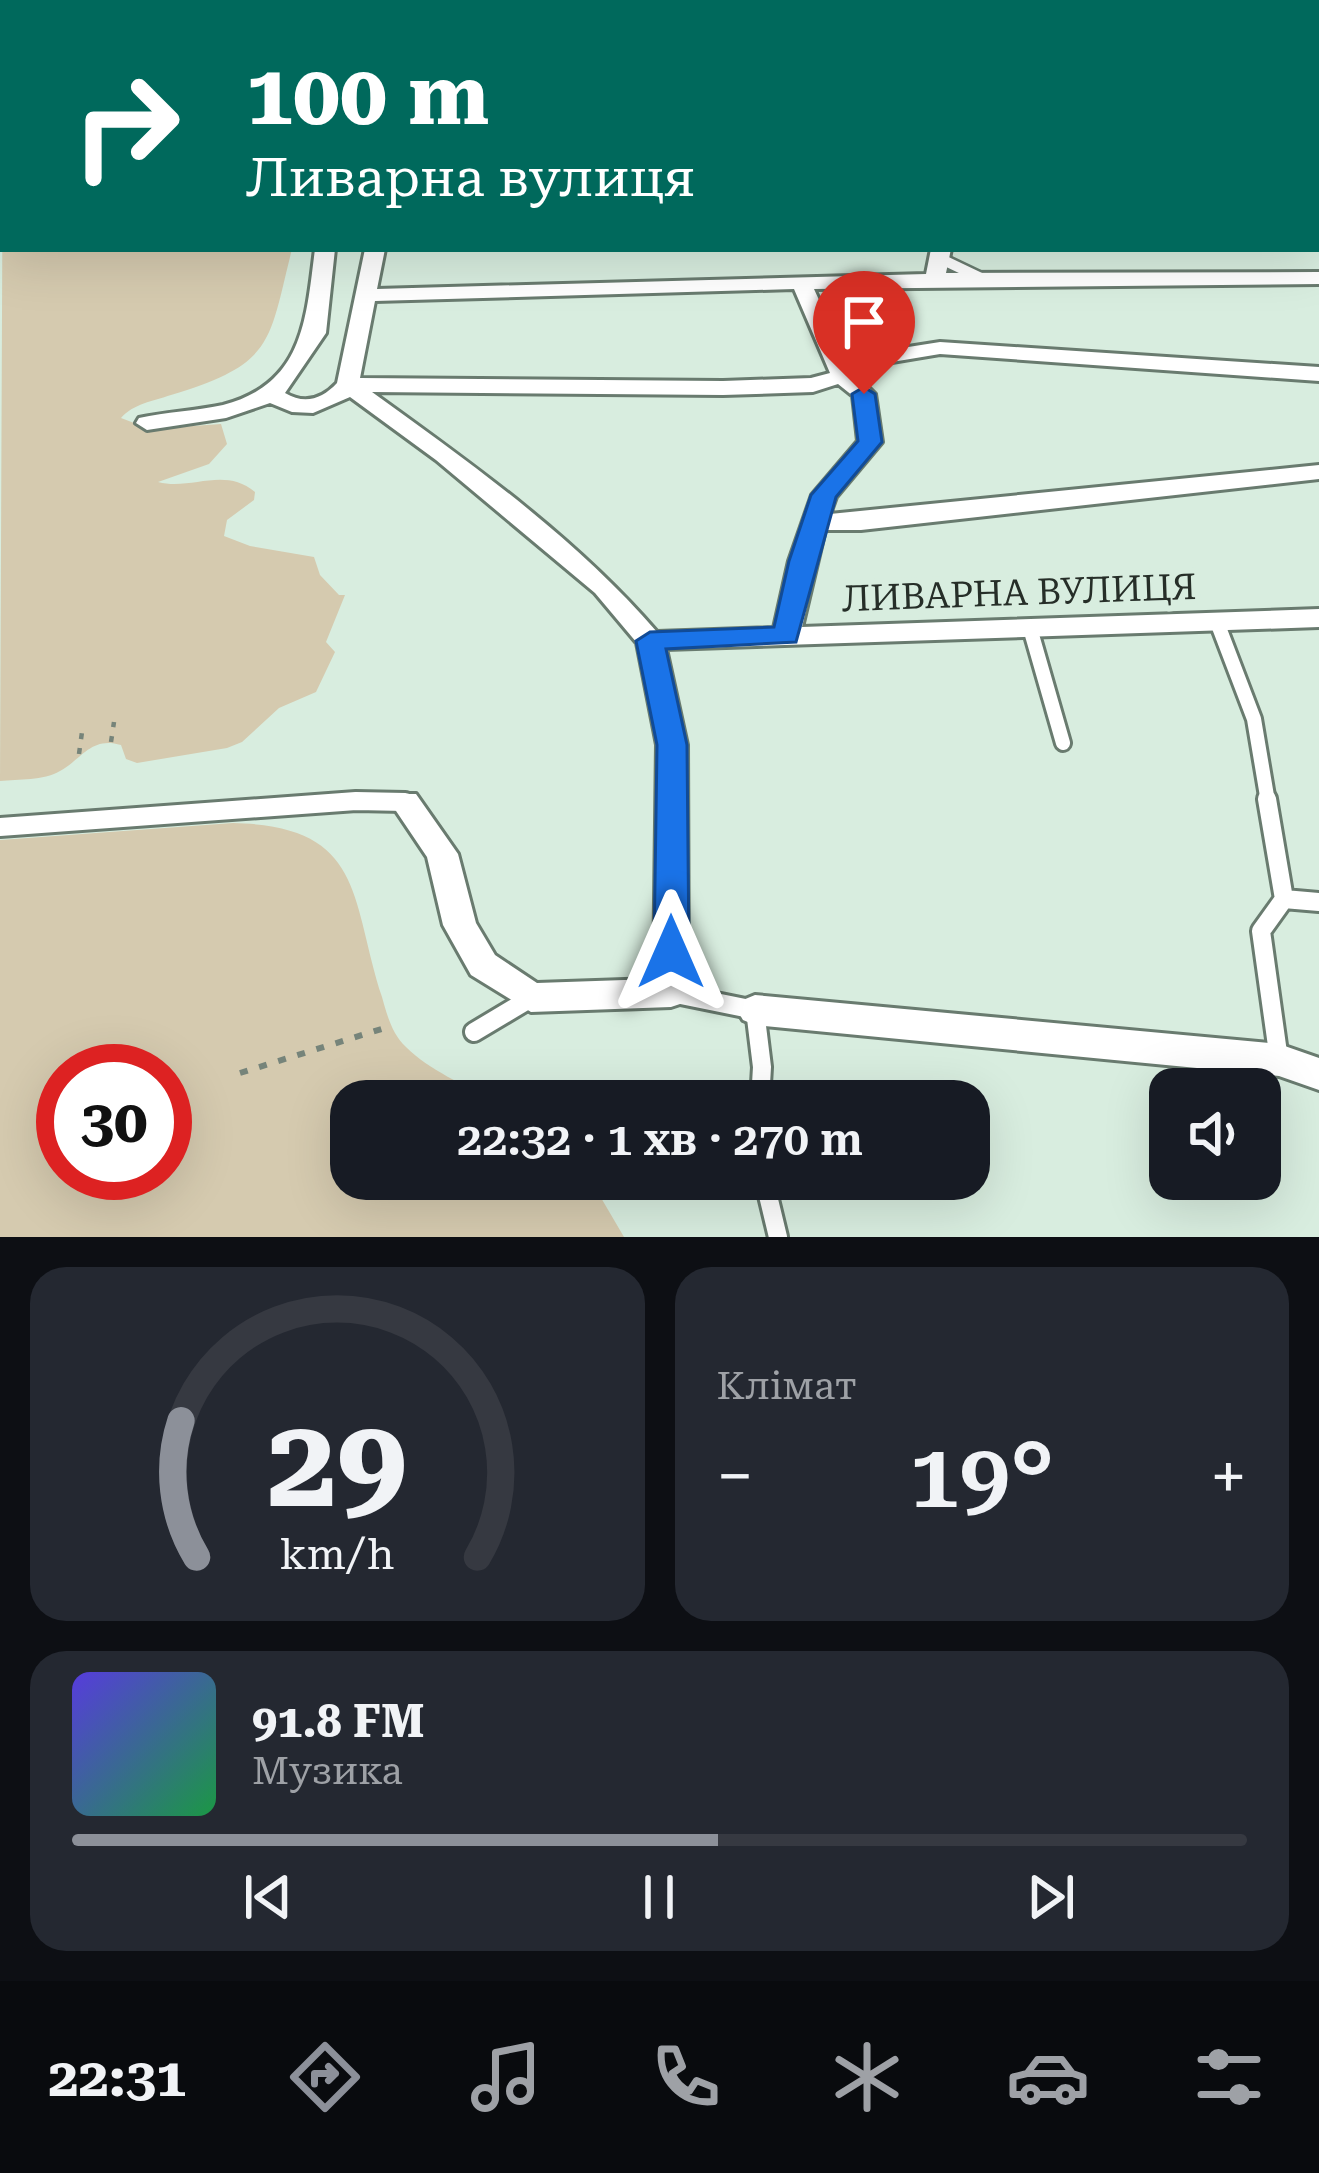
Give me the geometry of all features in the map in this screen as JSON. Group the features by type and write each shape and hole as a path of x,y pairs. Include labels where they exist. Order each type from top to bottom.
{"street":[{"path":"147,423 226,411 273,395 315,333 325,252"},
{"path":"273,395 290,406 316,406 339,397 348,385 374,252"},
{"path":"934,283 940,254"},
{"path":"363,295 934,283 981,278 1319,278"},
{"path":"786,636 824,495 870,442 864,394 840,371 802,285"},
{"path":"348,385 812,385 840,371 940,348 1319,374"},
{"path":"348,385 444,455 604,587 650,641 672,745 671,993 531,998 483,965 460,925 442,854 405,802"},
{"path":"813,522 861,522 1319,472"},
{"name":"ЛИВАРНА ВУЛИЦЯ","path":"650,641 1319,619"},
{"path":"755,1010 1279,1060 1319,1074"}],"lane":[{"path":"940,254 981,278"},
{"path":"1217,622 1254,719 1284,899 1261,931 1279,1060"},
{"path":"1030,628 1064,743"},
{"path":"0,827 356,801 405,802"},
{"path":"1284,899 1319,902"},
{"path":"671,993 755,1010 761,1080"},
{"path":"473,1032 531,998"},
{"path":"769,1200 778,1237"}],"path":[{"path":"111,742 114,722"},
{"path":"79,754 82,732"},
{"path":"241,1073 391,1026"}],"shaded area":[{"path":"2,252 291,252 271,329 249,360 205,383 137,406 121,418 150,429 221,424 227,444 209,464 158,482 243,484 255,492 254,500 227,520 224,536 250,546 314,557 320,575 339,595 345,595 326,642 335,652 316,692 279,708 242,742 227,748 137,763 126,759 121,745 102,744 53,774 0,781"},
{"path":"233,823 276,827 307,837 330,853 356,899 397,1036 425,1063 454,1080 330,1080 330,1200 602,1200 624,1237 0,1237 0,840"}],"route":[{"path":"671,952 672,745 650,641 786,636 802,561 824,495 870,442 864,394"}]}
